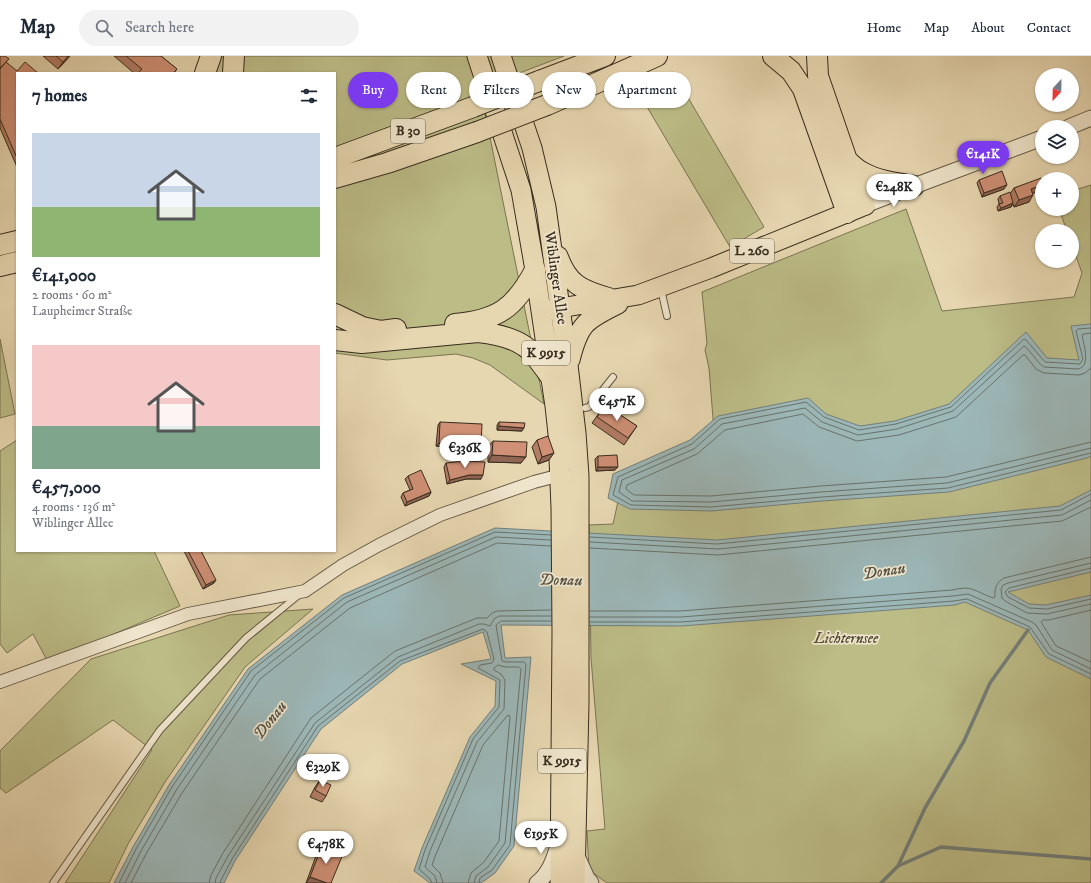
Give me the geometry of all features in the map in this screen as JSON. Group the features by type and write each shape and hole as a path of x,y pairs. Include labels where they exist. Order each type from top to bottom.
{"highway":[{"path":"205,72 211,56"},
{"path":"233,72 234,56"},
{"name":"B 30","path":"338,156 605,56"},
{"name":"B 30","path":"336,178 477,132 547,105 657,56"},
{"path":"773,56 790,71 803,89 856,209"},
{"path":"817,56 818,76 847,160 856,209"},
{"path":"847,160 860,172 875,178 914,186"},
{"path":"336,192 387,162"},
{"path":"0,245 16,241"},
{"path":"336,314 362,327 381,331 467,322 487,318 504,311 520,296 535,270"},
{"path":"336,340 362,343 478,332 501,335 527,348 535,355 551,385"}],"main road":[{"name":"Wiblinger Allee","path":"477,56 521,190 535,270 551,385"},
{"name":"Wiblinger Allee","path":"501,56 532,148 546,207 551,238 576,433 579,476 570,508"},
{"name":"L 260","path":"551,238 560,263 574,283 585,290 613,298 638,295 660,287 711,268 856,209"},
{"path":"568,366 579,331 587,322 597,314 638,295"},
{"path":"540,312 613,298"},
{"name":"K 9915","path":"551,385 558,434 559,476 570,508 571,631 560,839 560,883"},
{"name":"K 9915","path":"571,631 579,703 575,883"}],"street":[{"path":"1079,123 1091,118"},
{"path":"856,209 1035,141"},
{"path":"0,682 188,614 304,591 343,565 373,548 440,515 534,482 559,476 579,476"},
{"path":"538,883 553,861 560,839"},
{"path":"576,853 591,883"}],"lane":[{"path":"660,287 668,316"},
{"path":"585,408 589,407 613,377"},
{"path":"53,883 160,730 246,638 304,591"}],"green space":[{"path":"218,56 564,56 522,72 469,72 469,108 484,108 544,404 490,365 473,358 456,354 387,360 336,353 336,72 213,72"},
{"path":"691,103 764,227 730,247 648,108 691,108"},
{"name":"Lichternsee","path":"1091,185 1091,883 607,883 589,870 587,831 605,829 591,658 589,525 613,524 625,470 714,431 709,368 705,350 707,343 702,292 906,209 942,311 1074,297 1082,273 1079,265 1079,224 1064,224 1062,216 1079,216 1079,189"},
{"path":"0,339 15,414 0,418"},
{"path":"16,441 16,552 154,552 180,606 48,662 33,634 7,653 0,644 0,451"},
{"path":"313,609 245,667 165,782 128,844 109,883 65,883 152,750 113,720 6,793 0,788 0,751 91,659 229,615"}],"water":[{"path":"1091,324 1091,456 1087,458 949,492 712,511 630,509 608,498 613,474 690,440 718,416 808,398 826,414 860,426 895,421 949,404 1026,332 1047,358 1079,360 1071,326"},
{"name":"Donau","path":"1091,490 1091,572 1008,592 1029,604 1046,605 1091,595 1091,679 1046,657 1028,630 965,602 955,605 681,626 501,625 505,658 531,657 514,846 495,873 481,883 430,883 414,871 422,848 470,737 495,706 496,681 461,664 491,659 483,632 402,664 321,729 235,861 224,883 114,883 169,785 248,669 342,595 495,528 717,540 1060,506"}],"building":[{"path":"0,56 5,56 9,59 0,68"},
{"path":"56,56 68,56 63,62"},
{"path":"126,56 161,56 177,69 174,72 139,72 142,69"},
{"path":"6,62 17,71 25,62 37,72 16,72 16,156 0,119 0,69"},
{"path":"1002,171 1007,185 984,193 979,180"},
{"path":"1035,180 1035,188 1031,189 1033,195 1019,200 1014,188"},
{"path":"1010,192 1013,203 1001,208 999,204 1003,203 1000,196"},
{"path":"605,405 637,426 628,438 597,417"},
{"path":"440,422 482,424 481,445 439,443"},
{"path":"499,422 525,423 524,428 499,426"},
{"path":"548,436 554,453 542,457 537,440"},
{"path":"493,441 527,442 526,457 492,455"},
{"path":"617,455 618,467 598,467 598,456"},
{"path":"465,461 485,462 483,475 469,475 450,480 446,463"},
{"path":"421,470 431,492 407,502 403,493 413,489 408,476"},
{"path":"189,552 202,552 216,580 206,585"},
{"path":"320,780 331,785 326,796 315,790"},
{"path":"322,846 343,854 331,883 310,877"}],"waterway":[{"path":"898,866 925,808 964,741 990,683 1028,630"},
{"path":"881,883 898,866 941,847 1091,859"}]}
